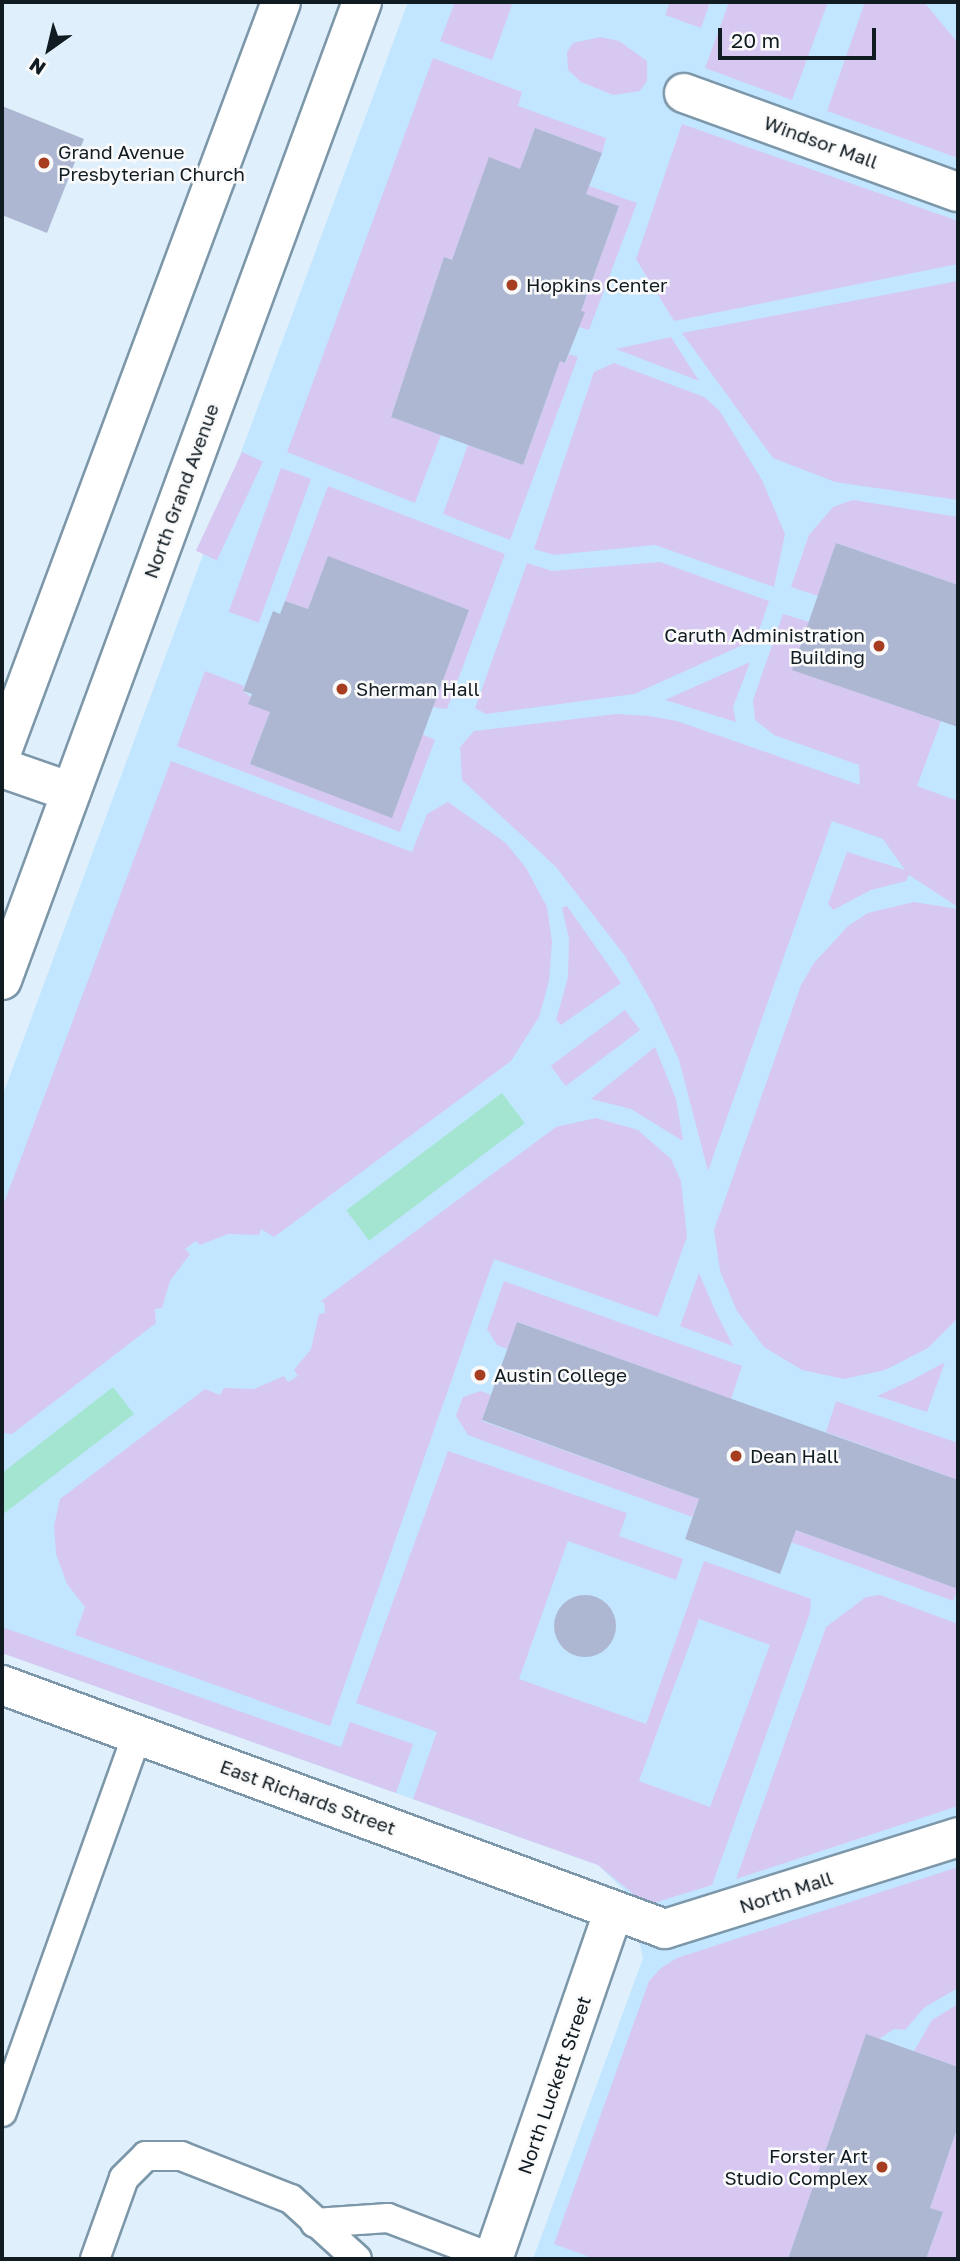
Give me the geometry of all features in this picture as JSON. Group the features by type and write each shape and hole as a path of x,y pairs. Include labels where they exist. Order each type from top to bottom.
{"main road":[{"path":"2,751 281,2"},
{"name":"North Grand Avenue","path":"2,980 362,2"},
{"name":"Windsor Mall","path":"684,93 958,192"},
{"path":"2,768 71,792"},
{"name":"East Richards Street","path":"2,1685 614,1910"},
{"name":"North Mall","path":"614,1910 664,1929 958,1837"},
{"name":"North Luckett Street","path":"493,2258 614,1910"}],"lane":[{"path":"2,2112 137,1734"},
{"path":"95,2259 124,2178 146,2156 181,2156 291,2199 357,2259"},
{"path":"315,2223 388,2218 493,2258"}],"shaded area":[{"name":"Austin College","path":"408,2 958,2 958,2259 533,2259 643,1958 628,1894 598,1865 2,1653 2,1097"},
{"path":"455,2 513,2 492,60 440,41"},
{"path":"670,2 710,2 701,28 665,15"},
{"path":"729,2 828,2 792,100 705,68"},
{"path":"865,2 924,2 958,43 958,158 827,111"},
{"path":"600,37 619,41 647,61 647,81 640,91 613,95 581,82 568,70 567,52 573,43"},
{"path":"433,58 522,92 518,106 606,138 602,153 535,128 520,169 489,158 452,260 444,257 391,417 441,435 415,503 287,452"},
{"path":"682,124 958,221 958,264 674,321 636,259"},
{"path":"589,186 637,203 589,330 579,327 581,311 619,206 586,194"},
{"path":"958,281 958,500 835,482 773,458 682,333"},
{"path":"671,337 699,381 616,349"},
{"path":"569,354 578,357 510,540 443,514 468,445 523,465 560,361 566,363"},
{"path":"614,363 704,397 719,410 762,480 785,534 774,587 655,545 554,555 534,549 594,372"},
{"path":"242,452 263,462 217,561 196,551"},
{"path":"281,468 311,479 259,623 229,612"},
{"path":"328,486 505,554 447,709 433,707 469,610 328,557 308,609 285,601"},
{"path":"853,500 958,517 958,585 836,543 818,596 791,587 809,535 833,507"},
{"path":"660,562 769,601 756,639 634,694 486,714 475,708 527,563 552,571"},
{"path":"783,614 809,622 793,670 941,721 917,786 958,801 958,907 909,875 906,881 871,890 833,910 828,904 847,852 905,870 883,839 832,821 708,1171 679,1060 653,1004 625,956 556,867 462,780 460,747 474,731 616,714 649,716 677,721 860,785 859,765 774,735 755,720 753,700"},
{"path":"750,662 733,707 736,722 665,700"},
{"path":"205,671 244,686 243,691 270,712 250,764 392,817 422,734 435,740 400,832 177,746"},
{"path":"171,761 412,852 427,814 448,802 506,843 526,868 547,907 552,942 549,981 539,1017 511,1061 274,1237 261,1229 259,1235 228,1234 200,1245 196,1241 185,1249 190,1254 170,1281 162,1308 155,1309 156,1323 12,1434 2,1433 2,1208"},
{"path":"914,902 958,909 958,1318 928,1348 885,1370 844,1379 802,1370 764,1347 737,1311 720,1271 714,1230 801,985 814,963 848,926 868,913"},
{"path":"567,906 621,983 561,1025 556,1020 568,977 569,939 562,908"},
{"path":"625,1010 640,1030 566,1086 551,1066"},
{"path":"655,1047 676,1099 683,1141 631,1109 591,1099"},
{"path":"502,1093 525,1123 369,1241 346,1210"},
{"path":"596,1118 638,1130 671,1159 681,1181 687,1237 658,1317 494,1259 330,1726 75,1635 85,1607 67,1584 56,1554 54,1526 60,1499 205,1389 220,1395 224,1388 254,1389 284,1376 288,1382 298,1376 294,1370 311,1349 319,1314 325,1313 324,1302 320,1302 556,1127"},
{"path":"699,1273 714,1308 733,1346 680,1326"},
{"path":"504,1281 742,1366 731,1399 518,1322 507,1349 497,1345 487,1329"},
{"path":"945,1362 927,1412 877,1396 910,1381"},
{"path":"113,1387 134,1414 2,1515 2,1473"},
{"path":"481,1391 491,1395 482,1421 699,1499 692,1517 468,1435 456,1416 463,1397"},
{"path":"836,1401 958,1443 958,1480 826,1432"},
{"path":"448,1451 627,1513 619,1536 683,1559 676,1580 568,1541 519,1679 646,1724 704,1561 811,1599 810,1613 712,1885 657,1902 642,1901 598,1865 413,1799 437,1732 356,1703","holes":["699,1619 770,1645 710,1807 639,1781"]},
{"path":"796,1530 958,1589 953,1601 792,1542"},
{"path":"880,1595 958,1624 958,1806 736,1879 826,1627 866,1597"},
{"path":"2,1627 341,1747 350,1722 413,1744 396,1793 2,1653"},
{"path":"958,1867 958,1988 925,2007 905,2030 894,2029 879,2039 866,2035 788,2259 595,2259 554,2244 649,1981 661,1968 677,1958"},
{"path":"958,2004 958,2067 914,2051 932,2020"},
{"path":"958,2126 958,2259 926,2259 943,2213 930,2208"}],"building":[{"name":"Grand Avenue Presbyterian Church","path":"2,106 84,139 47,233 2,215"},
{"name":"Hopkins Center","path":"535,128 602,153 586,194 619,206 581,311 585,312 565,363 560,361 523,465 391,417 444,257 452,260 489,157 520,169"},
{"name":"Caruth Administration Building","path":"836,543 958,585 958,727 792,670"},
{"name":"Sherman Hall","path":"328,556 469,610 392,818 250,764 270,712 248,704 252,694 243,691 273,611 280,614 285,601 308,609"},
{"name":"Dean Hall","path":"517,1322 958,1480 958,1589 796,1530 780,1574 685,1539 699,1499 482,1420"},
{"path":"585,1595 597,1597 607,1604 614,1614 614,1638 607,1648 597,1655 585,1657 573,1655 563,1648 556,1638 554,1626 556,1614 563,1604 573,1597"},
{"name":"Forster Art Studio Complex","path":"866,2034 958,2067 958,2126 930,2208 943,2212 926,2259 788,2259"}],"place":[{"name":"Grand Avenue Presbyterian Church","path":"44,163"},
{"name":"Hopkins Center","path":"512,285"},
{"name":"Caruth Administration Building","path":"879,646"},
{"name":"Sherman Hall","path":"342,689"},
{"name":"Austin College","path":"480,1375"},
{"name":"Dean Hall","path":"736,1456"},
{"name":"Forster Art Studio Complex","path":"882,2167"}]}
